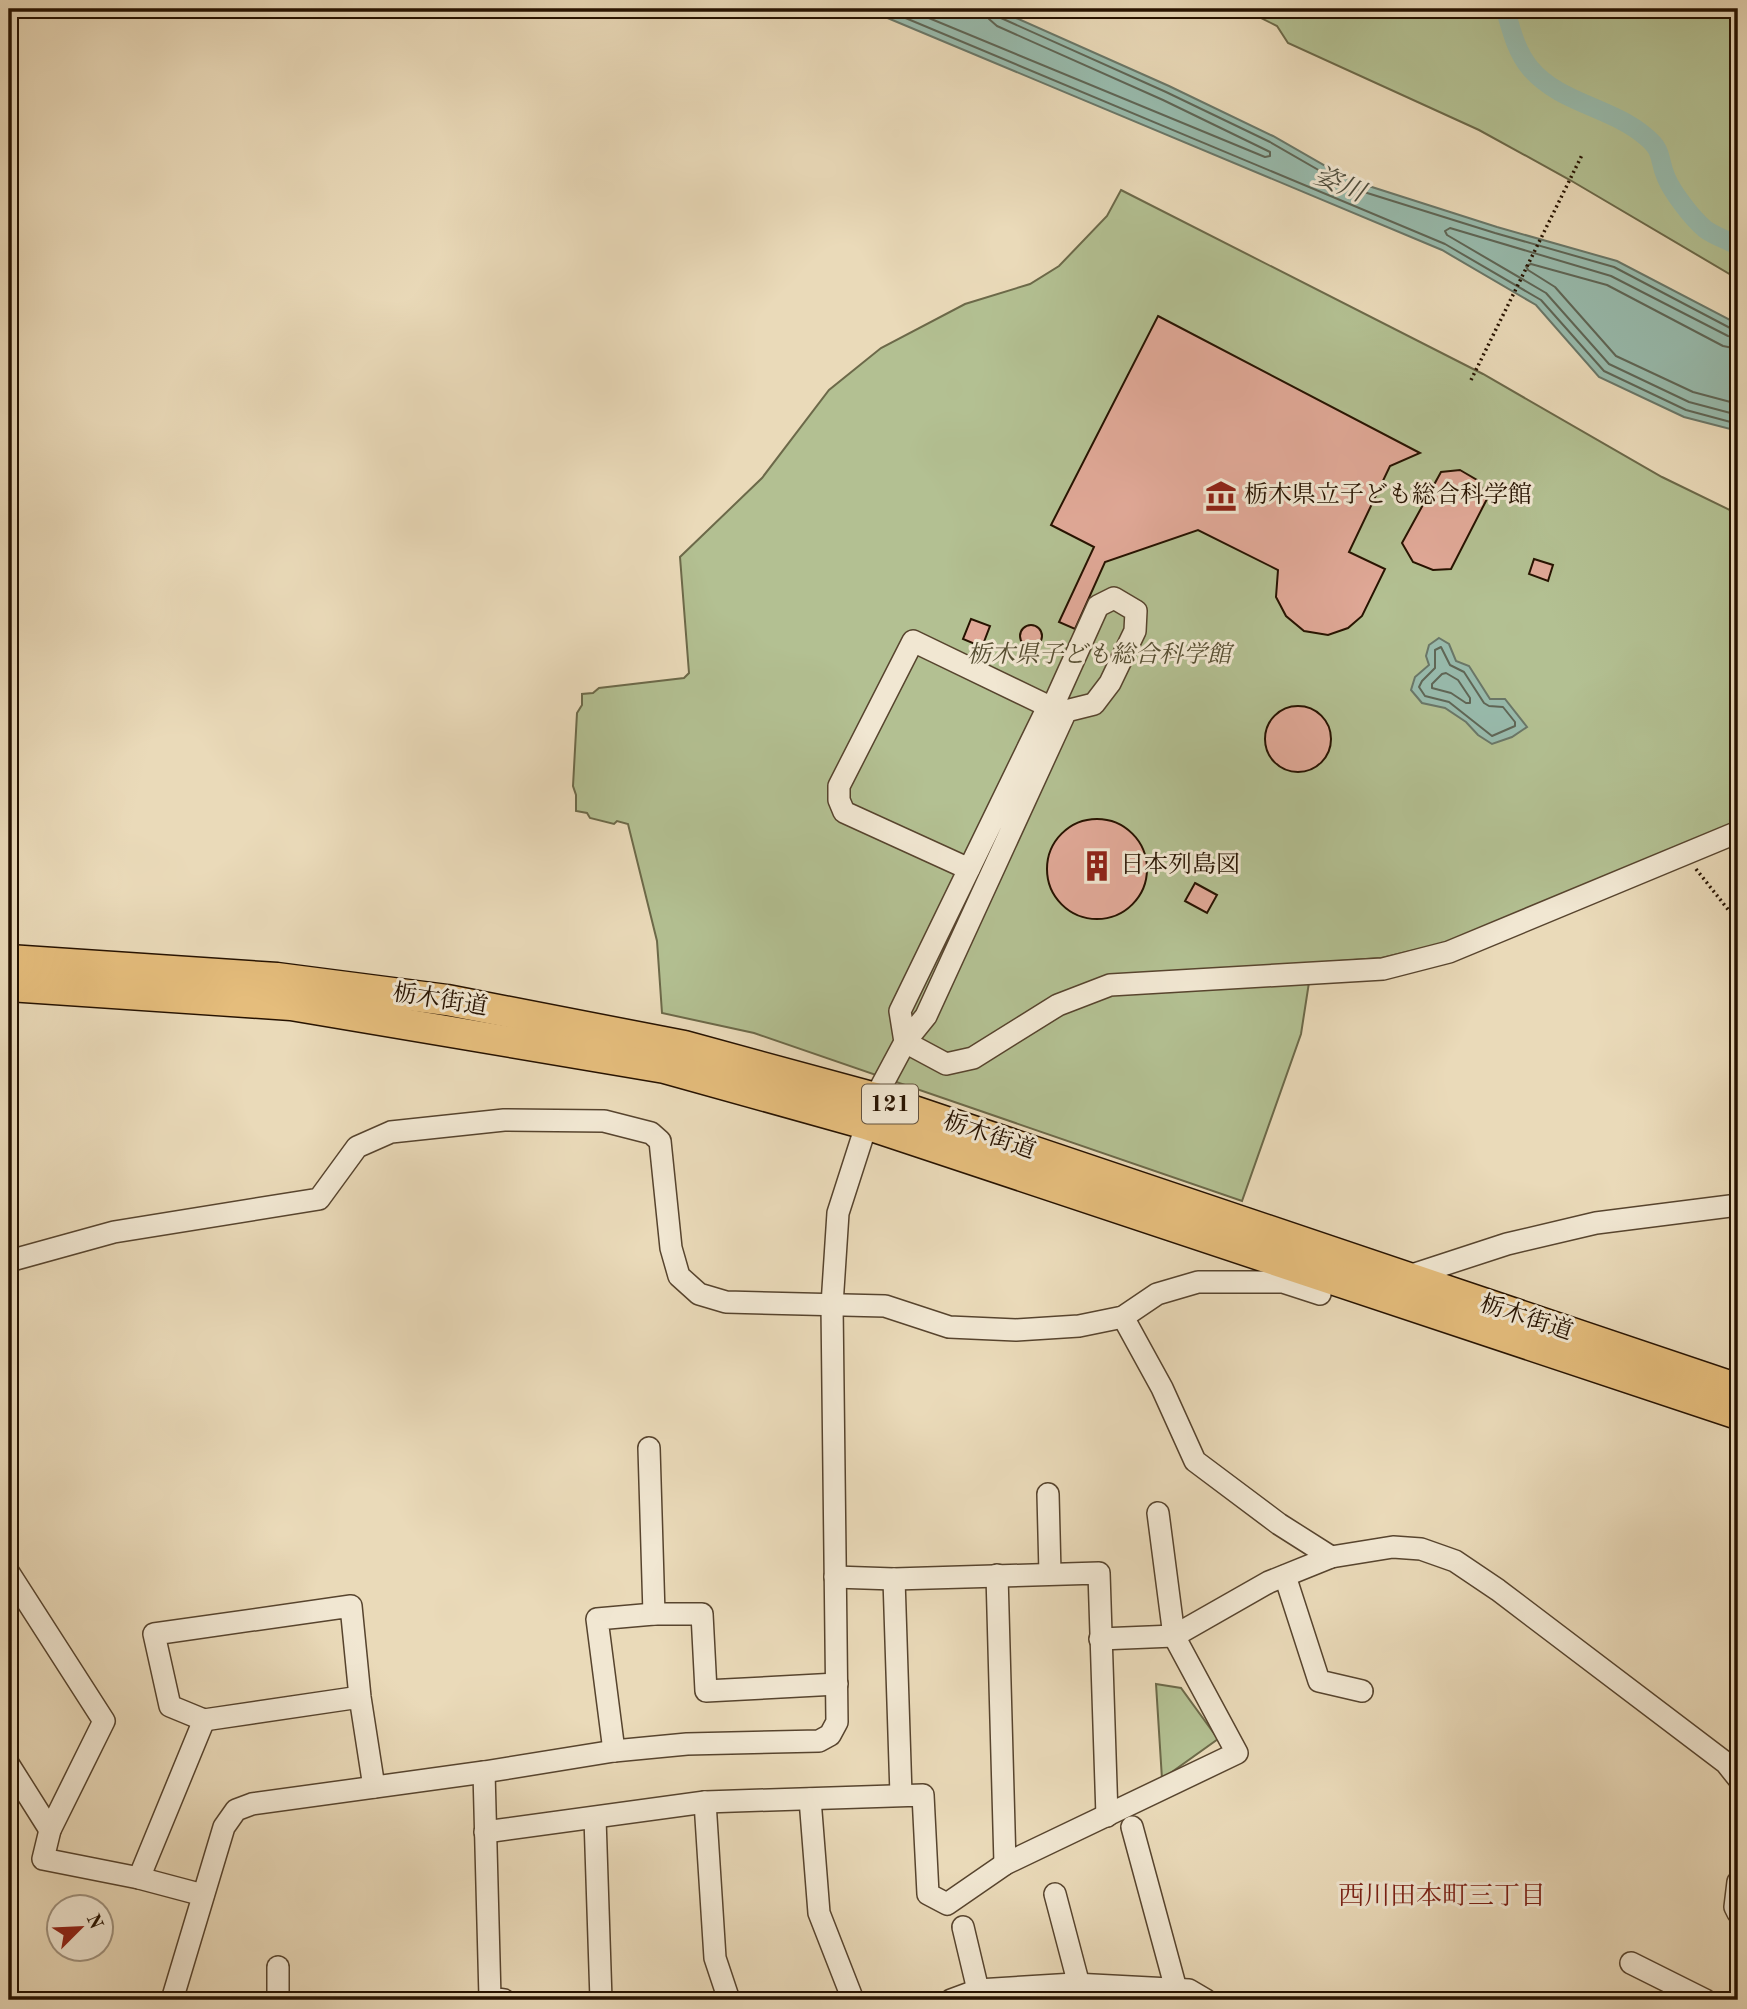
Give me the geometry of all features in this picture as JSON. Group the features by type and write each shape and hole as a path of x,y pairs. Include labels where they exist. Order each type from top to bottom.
{"highway":[{"name":"栃木街道","path":"9,960 277,978 447,1000 684,1046 1738,1414"},
{"name":"栃木街道","path":"9,986 292,1005 665,1068 870,1111 1403,1278 1738,1390"}],"street":[{"path":"172,2000 224,1827 236,1811 252,1804 614,1751 687,1744 819,1741 830,1735 837,1722 832,1305 838,1213 870,1111 905,1042 926,1016 1066,711 1094,704 1110,683 1135,631 1136,611 1114,598 1098,606 1052,708 1044,715 900,1012 905,1042"},
{"path":"969,869 844,812 839,800 839,786 913,640 1052,708"},
{"path":"905,1042 946,1064 973,1058 1058,1004 1110,985 1383,969 1449,952 1738,832"},
{"path":"9,1261 114,1232 319,1199 357,1147 391,1132 504,1120 604,1121 650,1132 660,1141 671,1248 679,1276 698,1294 726,1302 885,1306 949,1327 1016,1330 1079,1326 1123,1317 1157,1294 1198,1282 1283,1282 1320,1294"},
{"path":"1403,1278 1507,1244 1596,1223 1738,1205"},
{"path":"1123,1317 1162,1388 1195,1461 1279,1524 1331,1557"},
{"path":"649,1448 654,1614"},
{"path":"1048,1494 1050,1573"},
{"path":"485,1832 705,1802 923,1795 928,1894 947,1904 1005,1864 1237,1753 1174,1636 1158,1513"},
{"path":"1100,1639 1174,1636 1269,1582 1331,1557 1393,1547 1421,1549 1455,1561 1498,1590 1726,1763 1738,1779"},
{"path":"9,1573 104,1721 50,1830 43,1859 139,1878 203,1895"},
{"path":"835,1577 894,1579 1098,1573 1107,1816"},
{"path":"997,1575 1005,1864"},
{"path":"1285,1576 1319,1681 1362,1692"},
{"path":"894,1579 901,1795"},
{"path":"360,1697 204,1720 170,1706 154,1634 351,1606 360,1697 374,1787"},
{"path":"614,1751 597,1619 654,1614 702,1614 706,1690 837,1684"},
{"path":"139,1878 204,1720"},
{"path":"9,1765 50,1830"},
{"path":"484,1772 490,1998 504,2000"},
{"path":"810,1800 819,1913 853,2000"},
{"path":"705,1802 715,1958 729,2000"},
{"path":"595,1818 601,2000"},
{"path":"1132,1827 1176,1989"},
{"path":"1738,1882 1735,1907 1738,1913"},
{"path":"1055,1894 1079,1984"},
{"path":"963,1927 978,1990"},
{"path":"1631,1964 1705,2000"},
{"path":"278,1967 278,2000"},
{"path":"951,2000 978,1990 1079,1984 1189,1990 1206,2000"}],"path":[{"path":"1471,380 1582,155"},
{"path":"1684,855 1738,922"}],"green space":[{"path":"1243,9 1738,9 1738,279 1479,130 1288,43 1277,26"},
{"name":"栃木県子ども総合科学館","path":"1121,190 1483,374 1662,477 1738,514 1738,823 1445,943 1381,958 1312,963 1301,1034 1242,1201 754,1033 662,1013 657,941 628,824 617,821 614,824 590,818 587,813 576,811 573,786 577,713 582,705 582,694 593,693 599,688 684,678 689,673 680,557 762,478 829,390 881,348 965,304 1030,284 1059,266 1107,216"},
{"path":"1156,1684 1181,1688 1218,1739 1162,1779"}],"water":[{"name":"姿川","path":"866,9 996,9 1169,86 1273,136 1350,180 1497,227 1617,261 1738,324 1738,431 1684,417 1599,377 1536,305 1442,250"},
{"path":"1439,638 1449,644 1456,661 1469,666 1490,699 1505,699 1527,727 1512,737 1492,744 1445,708 1422,703 1411,690 1415,677 1429,665 1426,656 1429,645"}],"building":[{"name":"栃木県立子ども総合科学館","path":"1158,316 1420,453 1390,466 1349,552 1385,569 1362,616 1348,628 1328,635 1304,631 1286,616 1276,597 1278,570 1198,530 1105,562 1075,629 1059,622 1094,547 1051,525"},
{"path":"1460,470 1477,480 1488,497 1451,569 1433,570 1413,562 1402,543 1441,472"},
{"path":"1534,559 1553,565 1548,581 1529,574"},
{"path":"971,619 990,626 982,647 963,639"},
{"path":"1027,625 1035,625 1042,632 1042,640 1035,647 1027,647 1020,640 1020,632"},
{"path":"1292,706 1304,706 1316,711 1326,721 1331,739 1329,752 1316,767 1304,772 1292,772 1280,767 1270,757 1265,745 1265,733 1270,721 1280,711"},
{"name":"日本列島図","path":"1097,819 1125,827 1139,841 1147,869 1139,897 1125,911 1097,919 1069,911 1055,897 1047,869 1055,841 1069,827"},
{"path":"1195,883 1217,895 1207,913 1185,901"}],"waterway":[{"path":"1505,9 1518,47 1530,68 1555,89 1617,118 1651,141 1658,151 1669,183 1689,212 1709,231 1738,246"}],"place":[{"name":"栃木県立子ども総合科学館","path":"1221,496"},
{"name":"日本列島図","path":"1097,866"}],"district":[{"name":"西川田本町三丁目","path":"1442,1897"}]}
